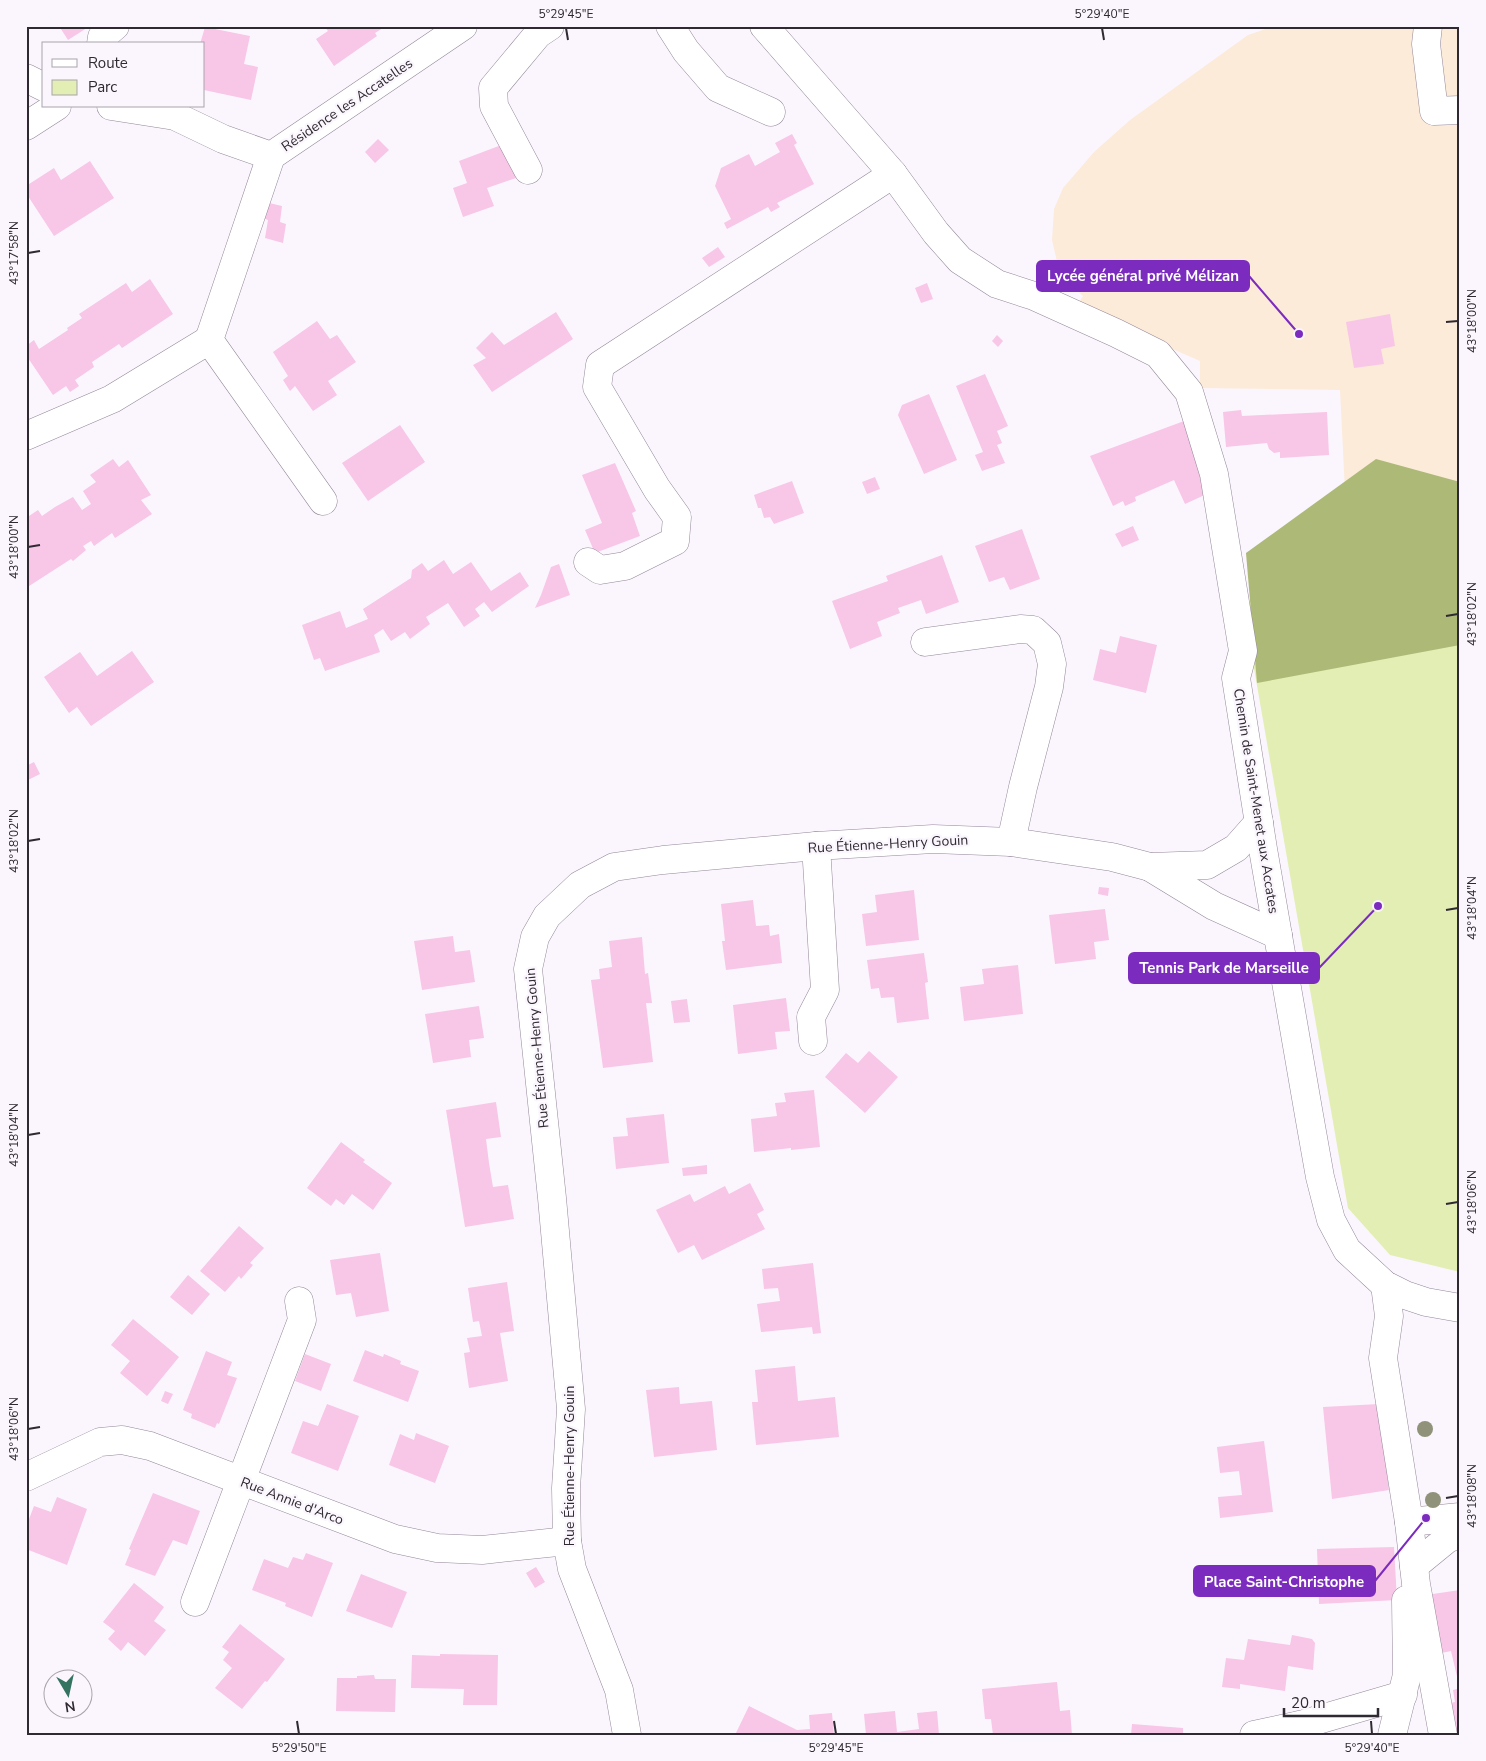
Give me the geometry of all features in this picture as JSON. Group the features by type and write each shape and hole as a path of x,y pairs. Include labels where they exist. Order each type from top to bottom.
{"street":[{"path":"102,42 102,37 114,26"},
{"name":"Résidence les Accatelles","path":"124,108 174,116 224,139 271,156 463,26"},
{"path":"528,170 494,106 493,88 538,34 550,26"},
{"path":"670,26 686,51 718,88 771,112"},
{"name":"Chemin de Saint-Menet aux Accates","path":"764,26 893,174 936,234 960,260 997,284 1034,296 1158,354 1189,392 1214,474 1243,651 1236,678 1309,1116 1320,1177 1331,1220 1347,1250 1386,1285 1405,1295 1426,1302 1460,1308"},
{"path":"1428,26 1426,44 1434,111 1460,110"},
{"path":"26,78 42,86"},
{"path":"26,126 54,108"},
{"path":"26,436 112,399 209,340 271,156"},
{"path":"588,562 600,570 625,566 675,541 677,517 657,489 596,387 600,365 893,174"},
{"path":"209,340 323,501"},
{"path":"925,642 1020,629 1033,630 1047,643 1052,664 1049,687 1010,842"},
{"name":"Rue Étienne-Henry Gouin","path":"1150,867 1206,865 1236,848 1259,822"},
{"name":"Rue Étienne-Henry Gouin","path":"627,1735 619,1690 572,1569 567,1541 566,1488 571,1409 552,1198 528,969 535,937 547,916 580,886 614,867 663,860 816,846 933,839 1010,842 1112,857 1150,867 1214,906 1278,935"},
{"path":"813,1041 811,1017 824,990 816,846"},
{"path":"1386,1285 1389,1316 1383,1358 1409,1522 1415,1575 1443,1735"},
{"path":"195,1602 302,1320 299,1301"},
{"name":"Rue Annie d'Arco","path":"26,1477 100,1442 122,1440 150,1446 395,1540 437,1548 482,1550 567,1541"},
{"path":"1409,1522 1460,1517"},
{"path":"1392,1735 1407,1675 1405,1600 1415,1575 1447,1540 1460,1533"},
{"path":"1254,1735 1304,1724 1403,1695"}],"shaded area":[{"path":"1274,26 1460,26 1460,585 1350,593 1340,390 1200,388 1200,361 1076,307 1083,296 1060,275 1052,240 1054,209 1063,188 1094,152 1130,120 1248,35"}],"green space":[{"path":"1376,459 1460,482 1460,645 1257,683 1246,553"},
{"path":"1460,585 1460,1272 1390,1255 1348,1208 1243,605 1350,593"}],"building":[{"path":"59,26 90,26 68,40"},
{"path":"324,26 386,26 375,33 377,36 334,66 316,39 328,31"},
{"path":"205,27 250,36 244,64 258,67 251,100 205,90 205,42 201,42"},
{"path":"792,134 797,143 794,145 814,184 777,203 780,207 771,212 768,207 727,229 724,223 731,219 715,186 721,168 749,154 755,166 780,152 775,143"},
{"path":"378,139 389,150 375,163 365,152"},
{"path":"504,144 516,178 487,188 494,206 463,217 453,188 467,183 459,161"},
{"path":"90,161 114,198 54,236 26,193 26,186 54,168 61,180"},
{"path":"265,202 282,206 280,222 286,224 283,243 265,238 268,220 263,218"},
{"path":"718,247 725,257 709,267 702,258"},
{"path":"150,279 173,314 122,348 119,344 92,362 94,367 75,380 79,386 70,392 66,386 53,395 26,355 26,346 34,340 39,349 68,330 67,328 82,318 79,314 126,283 132,292"},
{"path":"927,283 933,299 921,303 915,288"},
{"path":"556,312 573,339 492,392 473,365 486,358 476,348 492,332 504,345"},
{"path":"1390,314 1395,346 1381,349 1384,364 1354,368 1346,322"},
{"path":"317,321 330,339 337,335 356,362 328,381 337,395 313,411 295,386 290,391 283,380 288,376 273,352"},
{"path":"997,335 1003,341 998,347 992,341"},
{"path":"985,374 1008,426 997,431 1002,443 997,445 1005,463 982,471 975,455 983,452 956,386"},
{"path":"929,394 957,460 924,474 898,415 902,405"},
{"path":"1241,410 1242,416 1327,412 1329,455 1280,458 1280,452 1274,453 1269,449 1267,443 1226,447 1223,412"},
{"path":"1184,421 1209,493 1185,504 1174,480 1135,497 1136,501 1125,506 1123,501 1113,506 1090,456"},
{"path":"400,425 425,462 368,501 342,463"},
{"path":"113,459 119,467 128,460 151,495 141,500 152,514 115,538 112,533 94,546 91,541 83,546 86,550 73,561 71,559 26,588 26,518 38,510 42,516 73,497 82,510 91,504 83,491 96,482 90,475"},
{"path":"615,463 636,511 632,513 640,536 595,553 585,530 602,523 582,475"},
{"path":"875,477 880,489 867,494 862,482"},
{"path":"792,481 804,513 774,524 770,517 764,518 761,508 758,508 754,495"},
{"path":"1133,526 1139,540 1122,547 1115,534"},
{"path":"1022,529 1040,579 1010,590 1004,577 989,582 975,546"},
{"path":"942,555 959,602 926,614 921,600 898,608 900,613 877,622 882,636 850,649 832,601 888,581 886,576"},
{"path":"444,560 453,574 471,562 491,591 520,572 529,586 492,612 484,602 475,609 480,616 464,627 448,603 426,617 430,624 410,639 405,632 391,641 383,629 374,635 380,652 325,671 320,658 314,660 302,625 340,611 346,628 368,619 363,609 411,578 412,570 422,563 428,571"},
{"path":"559,564 570,595 535,608 551,567"},
{"path":"1120,636 1157,645 1146,693 1093,680 1100,649 1116,653"},
{"path":"132,651 154,682 91,726 77,707 69,713 44,677 80,652 97,676"},
{"path":"34,762 40,774 26,781 26,766"},
{"path":"1099,887 1109,888 1108,896 1098,894"},
{"path":"914,890 919,940 866,946 862,914 877,912 875,895"},
{"path":"753,900 756,926 769,925 770,936 779,934 782,963 726,970 722,941 725,941 721,904"},
{"path":"1105,909 1109,940 1094,942 1096,959 1055,964 1049,915"},
{"path":"453,936 455,952 470,950 475,982 422,990 414,941"},
{"path":"642,937 645,974 648,973 652,1003 646,1003 653,1062 603,1068 591,980 600,979 599,969 612,967 609,941"},
{"path":"924,953 928,982 925,983 929,1019 897,1023 894,997 881,998 879,988 871,989 867,960"},
{"path":"1018,965 1023,1014 964,1021 960,987 984,984 982,969"},
{"path":"786,998 790,1031 775,1032 777,1049 738,1054 733,1005"},
{"path":"687,999 690,1022 674,1023 671,1001"},
{"path":"479,1006 484,1038 469,1040 471,1057 433,1063 425,1014"},
{"path":"869,1051 898,1077 865,1113 825,1077 846,1053 858,1063"},
{"path":"814,1090 820,1147 754,1152 751,1119 777,1116 775,1103 786,1102 784,1093"},
{"path":"496,1102 501,1137 486,1139 489,1163 493,1187 508,1185 514,1219 465,1227 446,1110"},
{"path":"664,1114 669,1163 616,1169 613,1137 628,1136 626,1118"},
{"path":"341,1142 365,1160 363,1162 392,1183 373,1210 352,1194 344,1205 336,1199 331,1206 307,1188"},
{"path":"707,1165 707,1174 683,1176 682,1168"},
{"path":"750,1183 764,1210 757,1214 765,1229 702,1260 694,1245 678,1253 656,1210 690,1194 694,1202 725,1186 729,1194"},
{"path":"239,1226 264,1248 250,1263 253,1265 241,1279 239,1276 225,1292 200,1271"},
{"path":"380,1253 389,1311 356,1317 351,1293 336,1295 330,1260"},
{"path":"813,1263 821,1333 813,1334 812,1327 761,1332 757,1304 780,1301 778,1288 764,1289 762,1269"},
{"path":"188,1275 210,1294 192,1315 170,1297"},
{"path":"507,1282 514,1331 500,1333 508,1381 469,1388 464,1353 470,1352 467,1338 482,1336 479,1321 473,1322 468,1288"},
{"path":"133,1319 179,1357 147,1396 120,1373 130,1361 111,1345"},
{"path":"365,1350 383,1357 384,1354 401,1361 400,1364 419,1371 408,1402 353,1381"},
{"path":"206,1351 232,1362 227,1375 237,1378 219,1424 217,1423 215,1428 191,1418 192,1414 183,1410"},
{"path":"305,1354 331,1364 321,1391 295,1381"},
{"path":"795,1366 798,1401 835,1397 839,1437 756,1445 752,1402 758,1402 755,1370"},
{"path":"679,1387 680,1404 712,1401 717,1450 654,1457 646,1390"},
{"path":"165,1391 173,1394 168,1404 161,1401"},
{"path":"327,1404 359,1416 338,1471 291,1453 303,1421 318,1426"},
{"path":"1379,1404 1389,1490 1332,1499 1323,1407"},
{"path":"416,1433 449,1446 435,1483 389,1465 400,1434 414,1440"},
{"path":"1264,1441 1273,1512 1220,1518 1218,1497 1242,1495 1239,1471 1220,1473 1217,1447"},
{"path":"153,1493 200,1511 187,1545 173,1540 155,1576 125,1565 131,1550 129,1549"},
{"path":"57,1497 87,1509 67,1565 26,1549 26,1527 34,1506 51,1512"},
{"path":"1394,1547 1397,1600 1319,1604 1317,1549"},
{"path":"306,1553 333,1563 312,1617 285,1606 286,1603 252,1590 264,1559 288,1568 293,1557 303,1560"},
{"path":"536,1567 545,1582 535,1588 526,1573"},
{"path":"361,1574 407,1592 392,1628 346,1611"},
{"path":"134,1583 164,1607 154,1621 166,1630 145,1656 128,1642 121,1651 108,1639 115,1631 103,1622"},
{"path":"1460,1590 1459,1685 1451,1651 1437,1654 1426,1595"},
{"path":"240,1624 285,1659 242,1709 215,1688 232,1668 223,1660 229,1652 222,1647"},
{"path":"1292,1635 1312,1639 1315,1643 1313,1670 1288,1666 1285,1691 1240,1684 1240,1689 1222,1687 1226,1658 1244,1660 1248,1639 1290,1645"},
{"path":"440,1654 498,1655 497,1705 463,1705 464,1689 411,1688 412,1655 440,1656"},
{"path":"374,1675 375,1679 396,1679 395,1712 336,1711 337,1678 357,1678 357,1676"},
{"path":"1057,1682 1060,1711 1070,1710 1072,1735 993,1735 991,1719 985,1719 982,1689"},
{"path":"1460,1688 1460,1735 1450,1735 1445,1704 1455,1702 1453,1690"},
{"path":"749,1706 797,1730 810,1729 809,1715 832,1713 834,1735 735,1735"},
{"path":"895,1711 897,1732 919,1729 917,1713 937,1711 939,1735 866,1735 864,1714"},
{"path":"1132,1724 1183,1728 1183,1735 1131,1735"}],"place":[{"name":"Lycée général privé Mélizan","path":"1299,334"},
{"name":"Tennis Park de Marseille","path":"1378,906"},
{"name":"Place Saint-Christophe","path":"1426,1518"}]}
